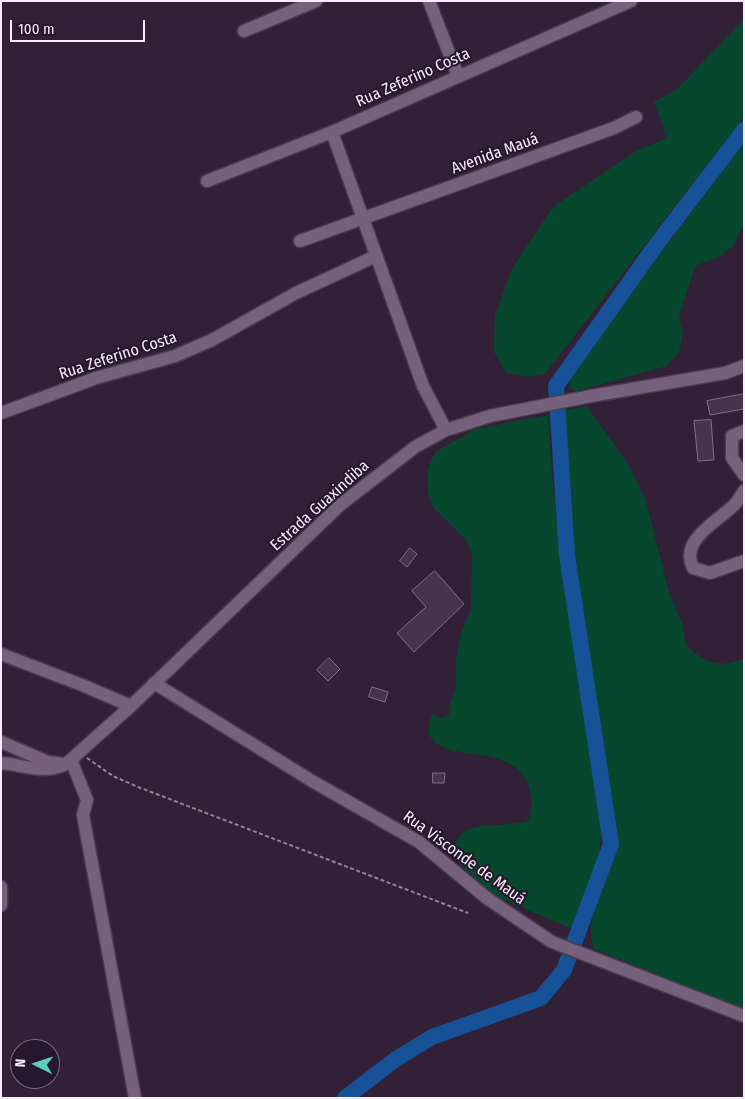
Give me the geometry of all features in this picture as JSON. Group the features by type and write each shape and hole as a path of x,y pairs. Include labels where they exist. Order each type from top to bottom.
{"street":[{"path":"244,31 316,1"},
{"path":"429,1 458,76"},
{"name":"Rua Zeferino Costa","path":"207,181 332,132 630,1"},
{"name":"Avenida Mauá","path":"300,241 364,220 614,128 636,118"},
{"path":"332,132 423,386 446,430"},
{"name":"Rua Zeferino Costa","path":"1,414 96,378 175,356 212,340 296,293 376,256"},
{"name":"Estrada Guaxindiba","path":"72,759 131,706 340,505 415,447 446,430 490,416 564,401 725,374 744,366"},
{"name":"Estrada Guaxindiba","path":"725,374 744,377"},
{"path":"744,431 732,436 732,458 744,475"},
{"path":"744,491 736,503 706,528 692,546 690,562 693,568 710,573 744,561"},
{"path":"1,654 82,684 131,706"},
{"name":"Rua Visconde de Mauá","path":"154,683 312,781 419,842 488,899 556,944 744,1016"},
{"path":"1,742 48,762 72,759"},
{"path":"1,763 43,771 56,769 72,759"},
{"path":"72,759 87,800 83,815 135,1098"},
{"path":"1,888 1,906"}],"path":[{"path":"72,759 138,787 468,913"}],"green space":[{"path":"744,19 744,117 545,374 529,377 506,373 494,352 495,316 512,268 553,207 636,151 667,138 654,102 677,89"},
{"path":"744,143 744,224 732,247 719,257 697,265 679,317 683,333 679,352 667,366 577,391 568,388 577,363"},
{"path":"587,406 628,464 646,501 669,592 683,626 686,646 713,663 719,664 744,659 744,1009 594,949 591,937 592,921 612,858 611,813 588,664 570,512 565,410"},
{"path":"548,415 553,487 571,628 602,821 599,860 572,929 489,893 461,865 455,853 456,841 464,831 480,826 528,821 531,806 530,791 523,774 510,764 495,758 446,748 435,742 428,731 432,714 442,718 449,714 451,710 449,706 456,688 456,658 461,634 471,608 472,555 466,540 433,507 428,493 428,469 435,452 476,429"}],"building":[{"path":"744,394 744,409 710,415 707,401"},
{"path":"711,420 714,460 698,461 694,421"},
{"path":"410,548 417,554 407,567 400,561"},
{"path":"435,571 464,604 414,652 397,633 426,607 412,591"},
{"path":"329,658 340,669 328,681 317,670"},
{"path":"372,687 388,692 385,702 369,697"},
{"path":"433,773 445,773 444,783 433,783"}],"waterway":[{"path":"345,1098 396,1059 432,1037 541,998 564,970 611,844 567,555 556,386 656,245 744,130"}]}
